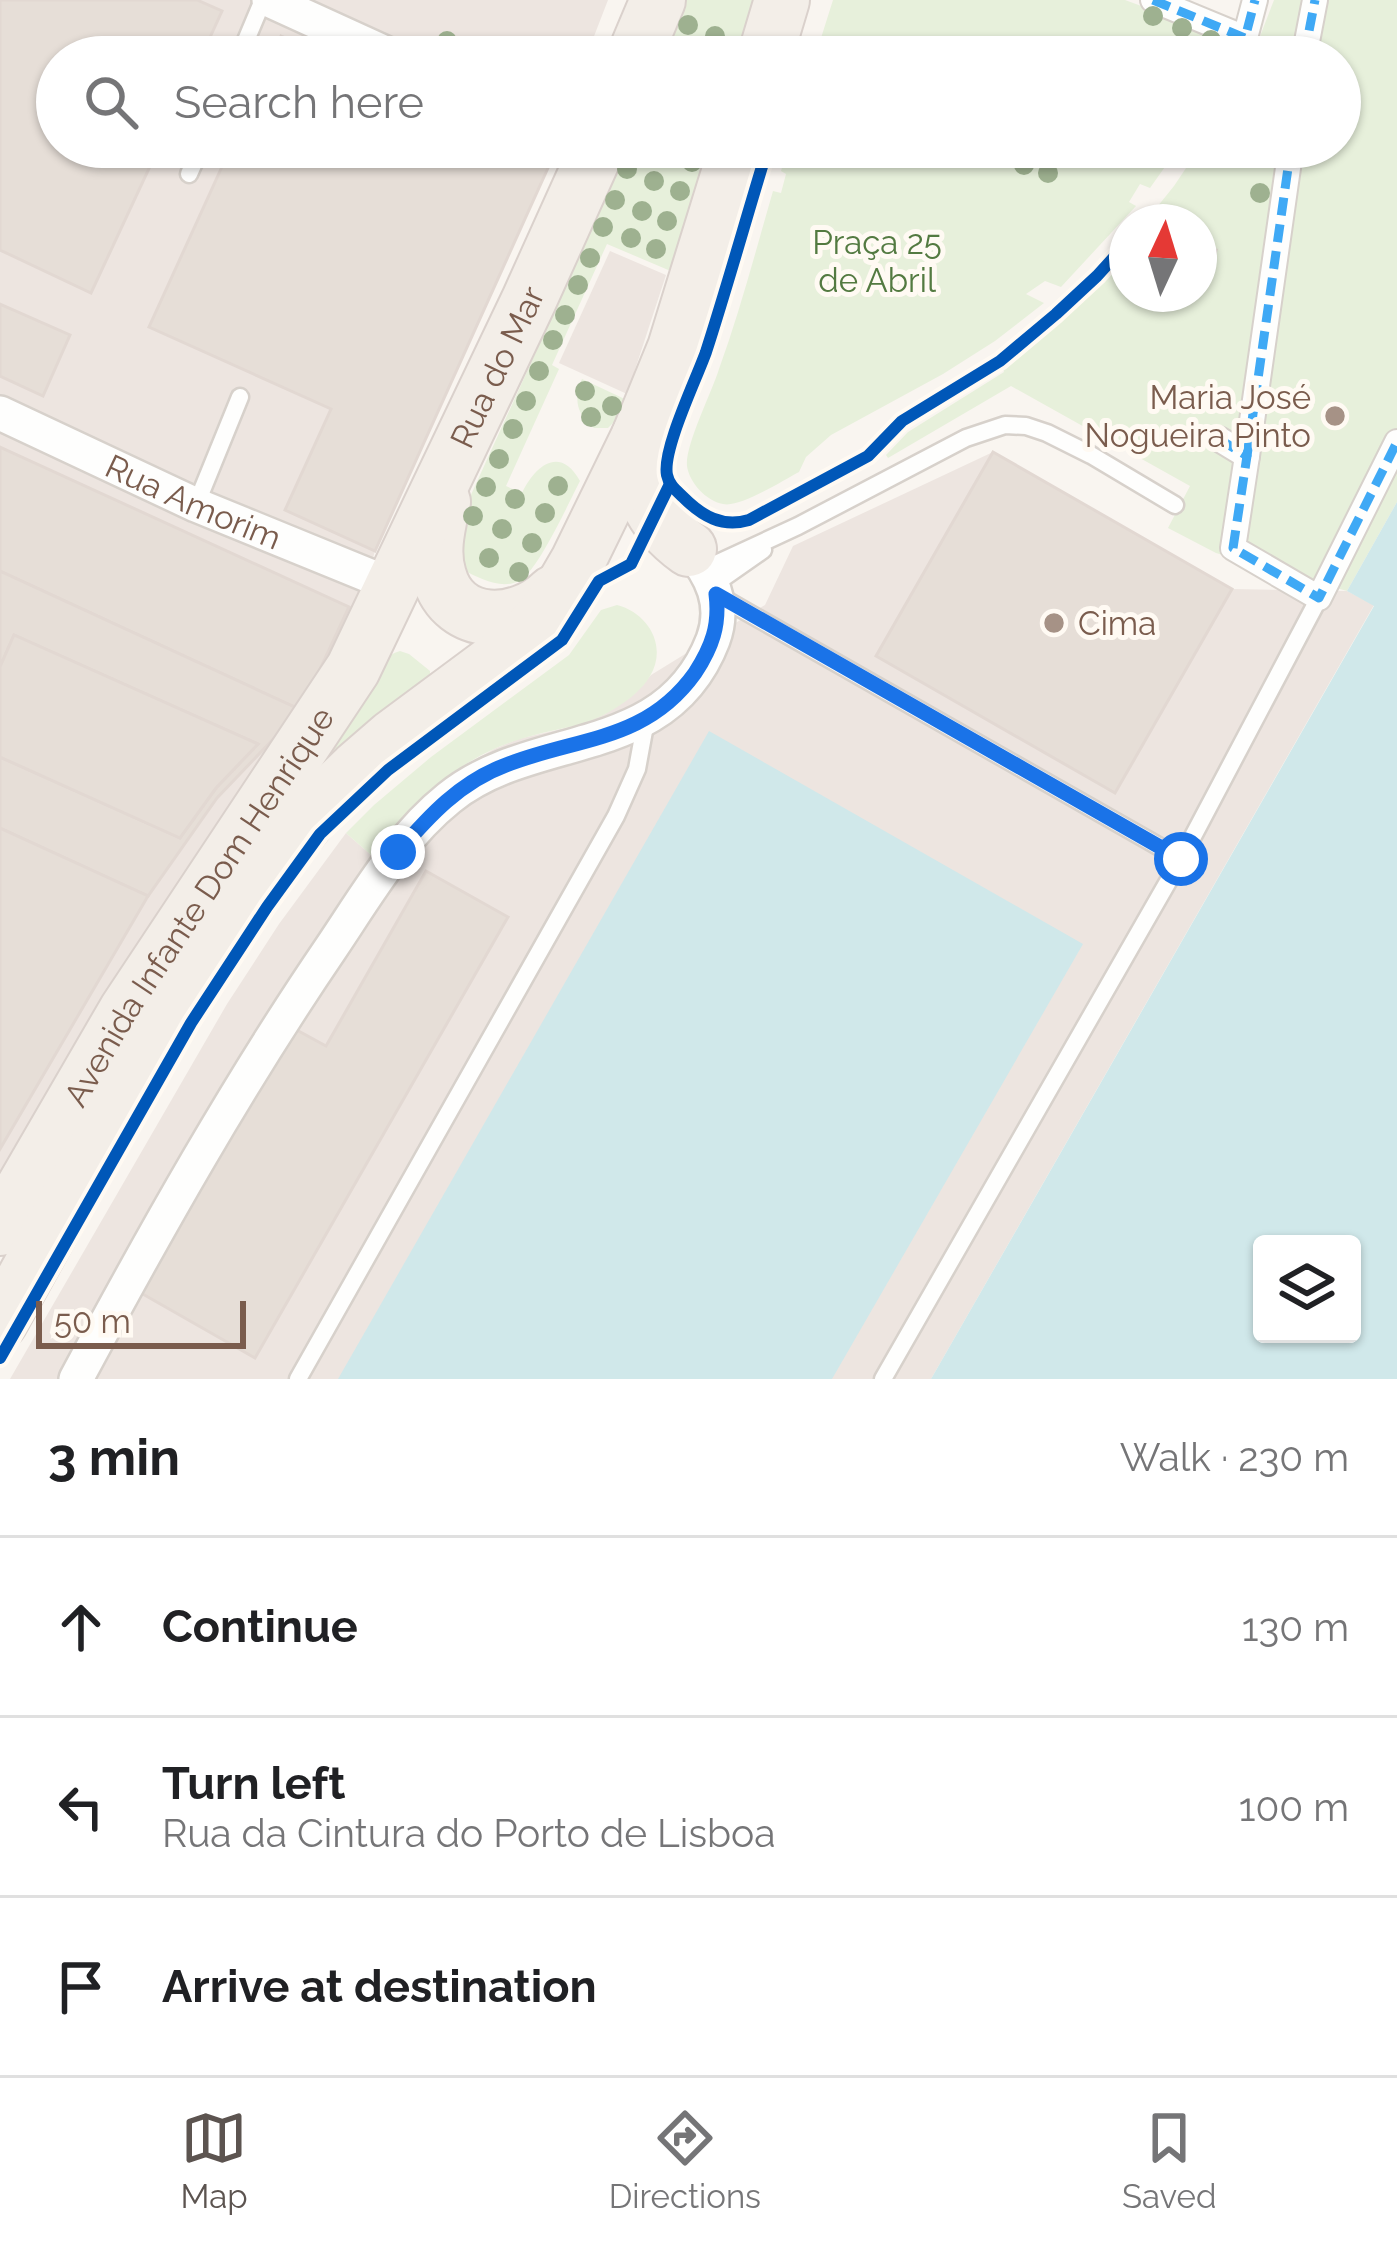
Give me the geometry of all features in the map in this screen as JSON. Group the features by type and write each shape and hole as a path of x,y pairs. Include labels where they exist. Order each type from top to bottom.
{"main road":[{"path":"643,36 658,0"},
{"path":"771,36 782,0"},
{"name":"Rua do Mar","path":"392,585 458,452 586,168"},
{"name":"Avenida Infante Dom Henrique","path":"0,1322 164,1025 261,878 320,804 356,769 521,642 540,622 574,567 640,436 675,349 731,168"},
{"path":"640,436 637,463 646,501 706,574"},
{"path":"458,452 439,521 435,556 439,580 459,608 484,618 530,610 574,567 609,544 634,539 661,541 706,574"},
{"name":"Avenida Infante Dom Henrique","path":"0,1228 126,1011 353,670 392,585"}],"street":[{"path":"266,0 347,36"},
{"path":"1153,0 1240,36"},
{"path":"1246,36 1255,0"},
{"path":"1308,36 1315,0"},
{"path":"1288,168 1233,548 1319,598 1397,442"},
{"name":"Rua Amorim","path":"0,413 196,505 392,585"},
{"path":"1219,440 1246,456"},
{"path":"76,1379 268,1040 398,852 448,798 473,781 505,765 602,738 646,719 688,682 706,657 718,626 706,574"}],"lane":[{"path":"249,36 266,0"},
{"path":"190,174 192,168"},
{"path":"196,505 240,397"},
{"path":"706,574 948,446 1006,425 1047,433 1175,505"},
{"path":"706,574 1181,859"},
{"path":"883,1379 1181,859 1319,598"},
{"path":"298,1379 624,801 637,769 646,719"}],"shaded area":[{"path":"0,0 608,0 594,36 36,36 36,168 542,168 498,279 375,550 356,631 0,1216"},
{"path":"610,251 666,275 627,394 559,363"},
{"path":"993,452 1232,589 1347,591 1374,605 931,1379 10,1379 227,1004 346,833 371,855 411,808 448,775 518,739 605,714 651,675 765,605 793,546"}],"green space":[{"path":"686,0 756,0 745,36 671,36"},
{"path":"833,0 1125,0 1223,36 822,36"},
{"path":"1274,0 1397,0 1397,502 1347,591 1216,553 1168,528 1190,486 1011,386 888,458 908,432 1004,372 1000,361 1109,262 1109,312 1217,312 1217,204 1160,204 1186,168 1361,168 1361,36 1260,36"},
{"path":"616,168 705,168 673,272 607,244 552,365 559,369 506,486 522,493 541,468 556,462 572,470 580,481 526,575 512,583 490,582 463,570 455,530"},
{"name":"Praça 25 de Abril","path":"782,168 1164,168 1150,188 1140,184 1129,202 1132,204 1109,204 1109,235 1061,287 1045,281 1026,294 1044,303 995,341 831,435 806,457 799,472 750,498 723,504 695,484 688,472 688,457 734,325 773,191 781,193 786,174"},
{"path":"582,379 629,401 608,428 594,428 580,412 577,400"},
{"path":"617,605 638,615 656,642 655,665 632,697 599,717 514,741 471,761 416,803 371,855 346,833 431,757 569,655 601,610"},
{"path":"400,651 430,671 430,681 326,761 376,670"}],"water":[{"path":"1397,502 1397,1379 931,1379 1374,606 1347,591"},
{"path":"709,731 1083,944 832,1379 338,1379"}],"building":[{"path":"0,0 197,0 222,11 211,36 36,36 36,168 149,168 91,293 0,250"},
{"path":"221,168 548,168 375,551 285,510 331,409 149,327"},
{"path":"0,304 70,335 43,396 0,376"},
{"path":"0,447 349,607 301,710 0,571"},
{"name":"Cima","path":"993,452 1232,589 1115,793 876,656"},
{"path":"0,571 301,710 217,798 148,896 0,828 0,757 180,838 216,788 258,744 14,635 0,667"},
{"path":"14,635 258,744 216,788 180,838 0,757 0,667"},
{"path":"0,828 148,896 0,1149"},
{"path":"426,871 508,917 255,1358 141,1293 293,1028 326,1046"}],"marked path":[{"path":"1153,0 1240,36"},
{"path":"1246,36 1255,0"},
{"path":"1308,36 1315,0"},
{"path":"1247,456 1288,168"},
{"path":"1219,439 1247,456 1233,548 1319,598 1397,442"}],"cycle path":[{"path":"762,168 667,464 675,490 713,519 749,520 868,456 902,421 1000,361 1109,263"},
{"path":"0,1358 191,1023 320,834 388,770 562,640 599,581 631,564 670,484"}],"place":[{"name":"Maria José Nogueira Pinto","path":"1335,416"},
{"name":"Cima","path":"1054,623"}],"route":[{"path":"398,852 448,798 473,781 505,765 619,733 667,703 706,657 718,626 716,594 1181,859"}]}
